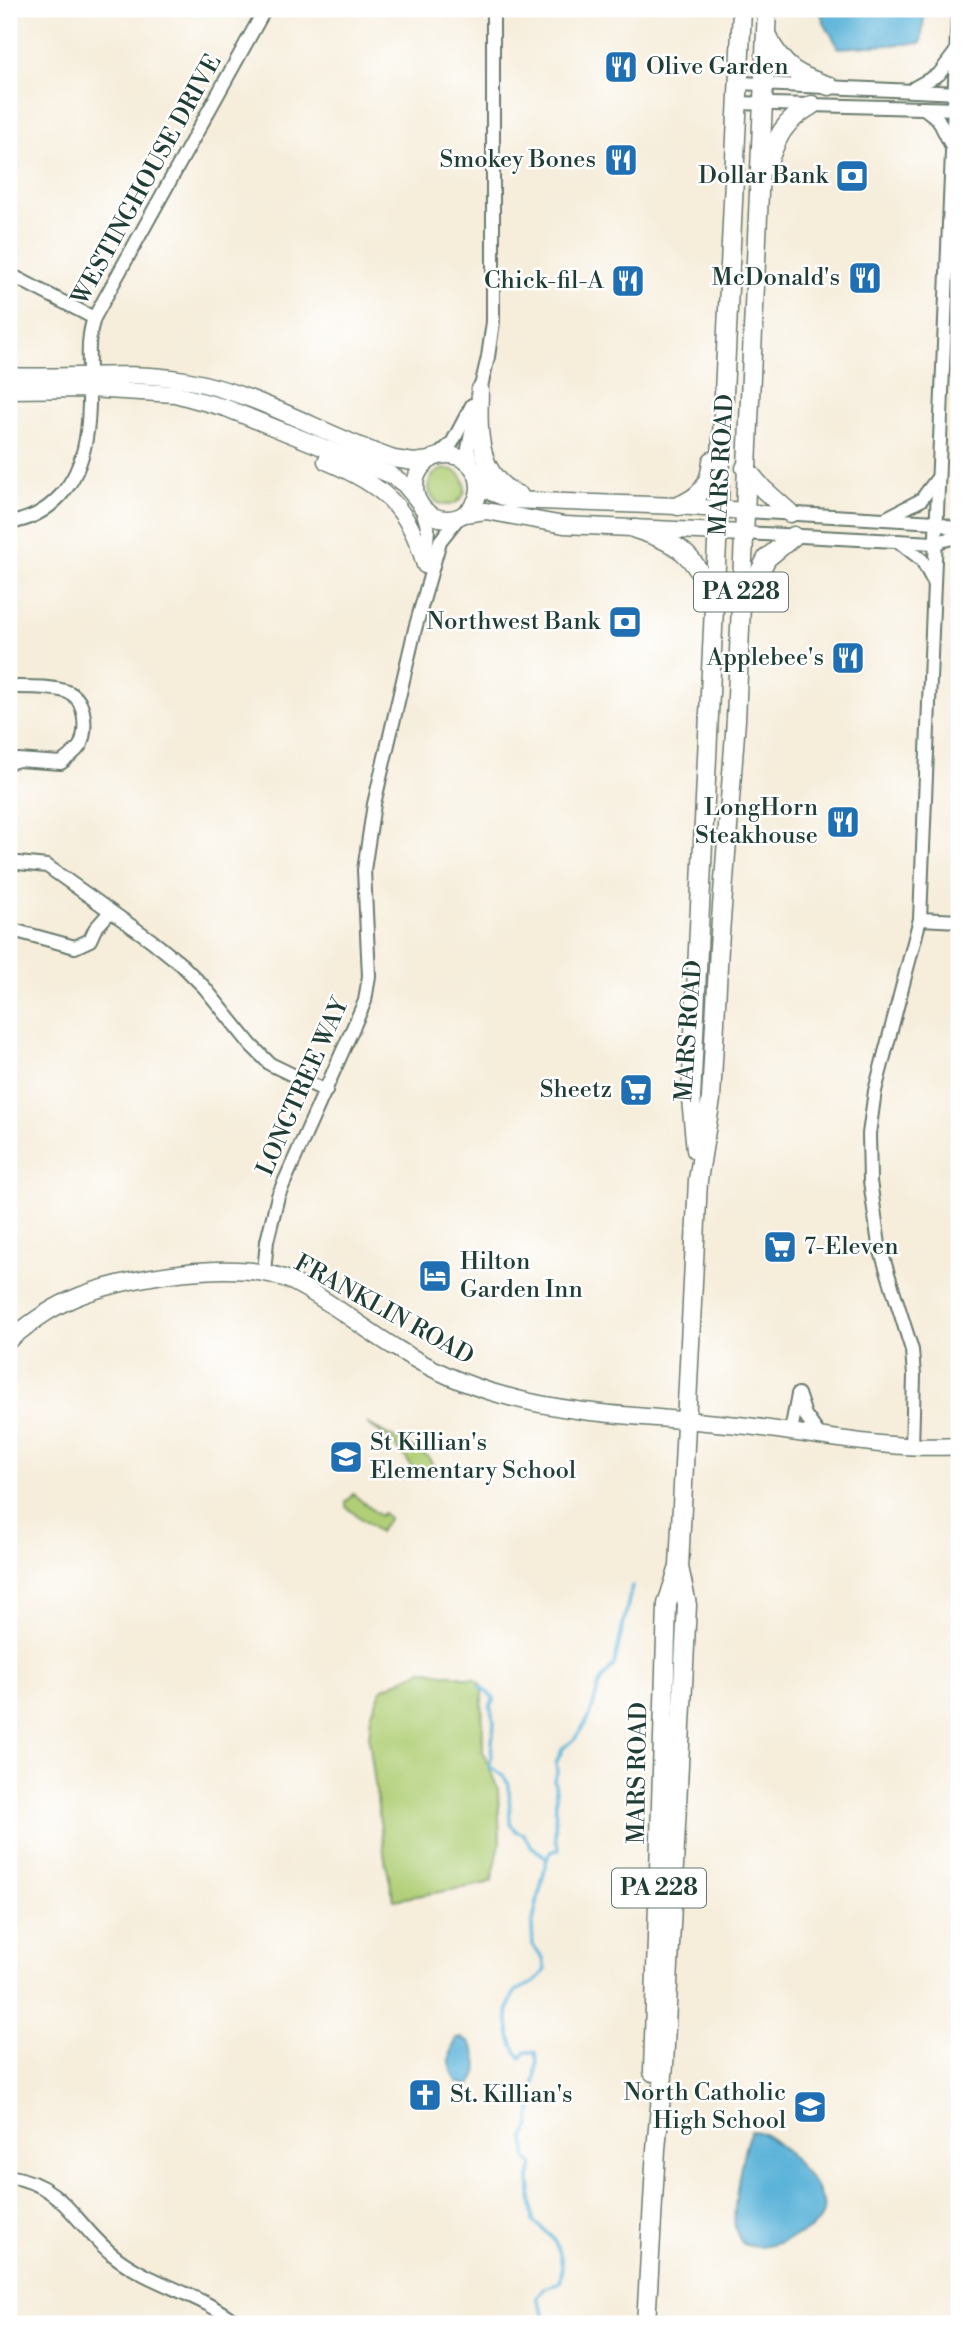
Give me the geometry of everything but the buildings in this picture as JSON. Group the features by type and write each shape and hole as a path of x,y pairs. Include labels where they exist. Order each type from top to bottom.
{"main road":[{"name":"MARS ROAD","path":"698,1174 691,1098 742,9"},
{"name":"MARS ROAD","path":"646,2324 656,2149 664,2065 687,1605 679,1567 698,1174 711,1099 736,720 767,9"},
{"path":"766,33 777,56 787,66 806,78 829,86"},
{"path":"761,182 784,126 793,116 812,105"},
{"path":"678,506 697,497 704,490 711,473 716,394 729,308"},
{"path":"745,468 763,489 790,513"},
{"path":"635,529 671,541 689,556 702,575 714,606"},
{"path":"740,609 766,558 794,536"}],"street":[{"name":"WESTINGHOUSE DRIVE","path":"9,523 19,522 48,510 69,487 83,456 88,424 88,342 94,318 265,9"},
{"path":"415,629 440,541 473,506 478,494 469,455 469,441 493,322 493,9"},
{"path":"912,1448 912,1350 879,1245 870,1181 869,1134 875,1091 920,919 934,543 952,151 957,110 958,9"},
{"path":"909,90 939,74 953,59 956,49"},
{"path":"739,83 957,92"},
{"path":"738,103 957,110"},
{"path":"925,109 942,126 952,151"},
{"path":"9,274 94,318"},
{"path":"9,376 154,391 208,403 325,441 394,459 414,462 447,455 458,457 475,472 485,487 504,499 678,506 936,522 959,533"},
{"path":"9,390 168,378 207,385 252,400 397,478 420,504 437,517 449,519 486,511 564,525 934,543 959,533"},
{"path":"415,629 428,530 416,490 417,477 452,443 480,389"},
{"path":"480,389 479,420 490,471 497,481 508,489 536,500"},
{"path":"208,403 246,426 356,474 387,496 411,526 425,565"},
{"path":"883,519 921,500 934,484 938,473"},
{"path":"898,541 922,560 933,583"},
{"name":"LONGTREE WAY","path":"264,1272 267,1241 278,1196 359,1019 368,991 364,870 374,804 415,629"},
{"path":"9,687 39,687 70,693 80,701 84,720 81,744 61,763 18,760 9,763"},
{"path":"9,862 47,866 182,965 270,1064 326,1091"},
{"path":"9,929 75,947 90,940 95,929 110,912"},
{"path":"920,919 959,921"},
{"name":"FRANKLIN ROAD","path":"9,1340 37,1317 71,1299 115,1285 186,1273 232,1269 264,1272 291,1281 397,1349 429,1366 501,1395 584,1411 791,1431 912,1448 959,1446"},
{"path":"791,1431 798,1394 805,1415 820,1436"},
{"path":"9,2176 28,2180 50,2191 66,2203 114,2256 135,2270 239,2324"}],"green space":[{"path":"447,469 460,474 465,487 460,500 447,505 434,500 429,487 434,474"},
{"path":"367,1423 428,1457 433,1465 432,1472 425,1477 417,1476 390,1440"},
{"path":"353,1494 380,1516 383,1513 389,1518 379,1532 346,1507 346,1502"},
{"path":"422,1670 475,1679 482,1685 483,1751 498,1790 500,1843 492,1881 394,1900 385,1859 369,1739 371,1715 382,1689"}],"water":[{"path":"821,9 925,9 921,43 838,48 823,20"},
{"path":"457,2039 469,2041 478,2064 476,2076 469,2086 457,2082 450,2066 450,2055"},
{"path":"751,2131 771,2139 793,2159 813,2183 823,2204 821,2218 809,2229 784,2241 763,2246 742,2243 734,2219 739,2178"}],"waterway":[{"path":"547,1858 551,1852 559,1849 555,1838 556,1763 563,1748 574,1740 590,1716 600,1682 614,1665 632,1586"},
{"path":"479,1686 494,1698 490,1706 494,1721 490,1767 503,1775 509,1785 510,1824 547,1858 532,1926 533,1946 543,1959 545,1970 535,1982 516,1991 508,2016 510,2035 516,2051 521,2058 526,2052 535,2052 537,2063 529,2129 525,2138 527,2160 533,2164 530,2178 533,2222 553,2240 562,2264 560,2282 545,2288 537,2298 546,2320 544,2324"}],"place":[{"name":"Olive Garden","path":"621,67"},
{"name":"Smokey Bones","path":"621,160"},
{"name":"Dollar Bank","path":"852,176"},
{"name":"McDonald's","path":"865,278"},
{"name":"Chick-fil-A","path":"628,281"},
{"name":"Northwest Bank","path":"625,622"},
{"name":"Applebee's","path":"848,658"},
{"name":"LongHorn Steakhouse","path":"843,822"},
{"name":"Sheetz","path":"636,1090"},
{"name":"7-Eleven","path":"780,1247"},
{"name":"Hilton Garden Inn","path":"435,1276"},
{"name":"St Killian's Elementary School","path":"346,1457"},
{"name":"St. Killian's","path":"425,2095"},
{"name":"North Catholic High School","path":"810,2107"}]}
